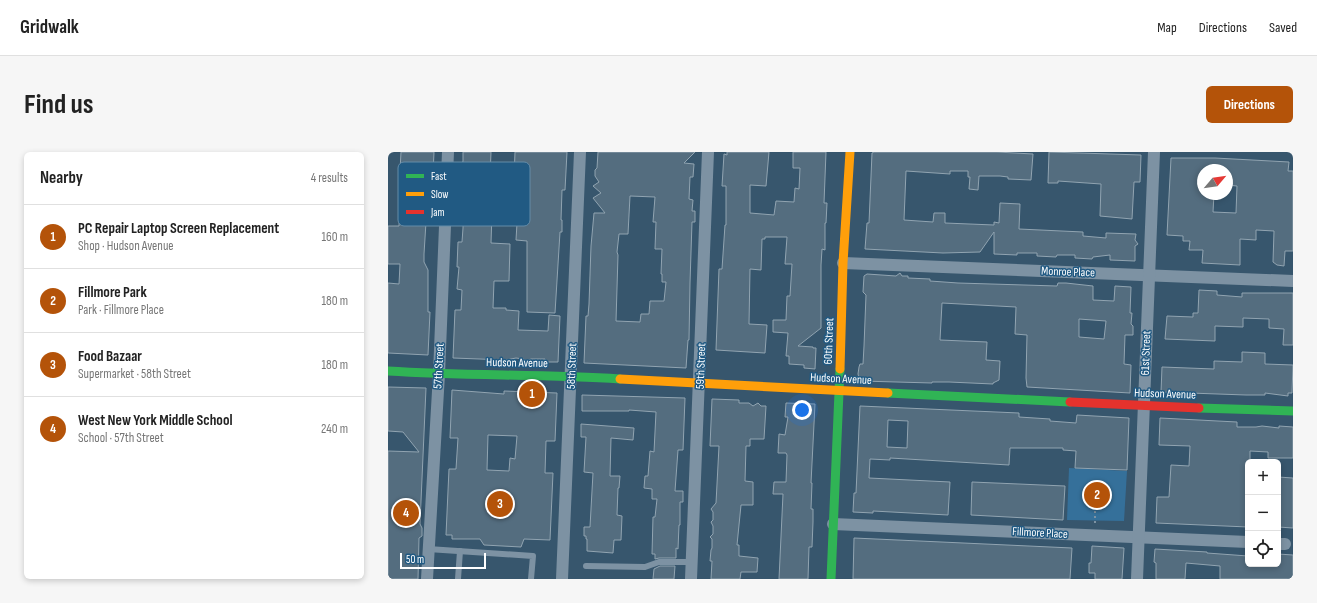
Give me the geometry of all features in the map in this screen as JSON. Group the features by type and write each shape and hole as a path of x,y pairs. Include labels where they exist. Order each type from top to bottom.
{"street":[{"name":"57th Street","path":"448,152 448,162"},
{"name":"58th Street","path":"562,579 580,152"},
{"name":"59th Street","path":"691,579 700,384 708,152"},
{"name":"60th Street","path":"831,579 840,391 843,263 850,152"},
{"name":"61st Street","path":"1137,579 1154,152"},
{"name":"57th Street","path":"427,579 439,374 445,226"},
{"name":"Monroe Place","path":"843,263 1293,281"},
{"name":"Hudson Avenue","path":"388,371 439,374 571,376 700,384 1144,406 1293,411"},
{"name":"Fillmore Place","path":"833,524 1245,542"}],"lane":[{"path":"428,549 532,556 531,579"},
{"path":"458,579 460,551"},
{"path":"586,566 645,567 659,562 692,562"}],"path":[{"path":"1095,492 1095,523"}],"shaded area":[{"path":"1069,468 1127,471 1124,521 1067,520"}],"building":[{"path":"401,152 434,152 434,162 400,162"},
{"path":"463,152 491,152 491,162 463,162"},
{"path":"515,152 567,152 565,190 562,190 562,232 560,232 555,313 527,312 527,241 516,240 517,226 530,226 530,162 515,162"},
{"path":"598,152 695,152 684,163 694,164 693,177 690,177 689,199 693,200 692,211 695,211 695,222 692,222 689,340 686,368 584,363 594,213 605,213 593,198 601,193 593,186 599,182 595,176 595,170 597,168","holes":["630,196 655,197 653,222 656,222 655,249 662,249 661,274 662,282 666,282 664,301 650,301 649,314 641,314 640,322 616,321 617,252 619,234 628,234"]},
{"path":"727,152 769,152 766,186 750,185 750,213 774,215 776,201 794,202 795,188 799,189 800,168 793,168 793,152 826,152 824,203 827,203 825,250 822,249 821,265 821,328 798,346 816,348 815,369 804,368 804,365 789,364 789,356 786,356 788,333 773,332 773,320 786,320 787,296 790,296 792,264 785,264 787,237 765,237 765,239 762,239 761,270 750,269 749,324 767,325 765,353 716,350 719,269 722,269 726,225 726,186 722,186 724,154 727,155"},
{"path":"997,152 1033,154 1031,180 1008,179 1008,177 1000,176 979,176 978,190 969,189 970,177 968,177 968,171 950,171 950,174 906,171 904,220 933,222 934,213 945,213 945,223 994,225 994,222 999,223 1000,203 1020,204 1019,229 1083,232 1083,236 1106,238 1106,233 1136,234 1135,240 1138,244 1135,246 1135,261 1110,260 1110,255 1093,257 1092,259 1075,258 1075,255 1057,255 1056,257 1037,256 1037,253 1017,253 1017,255 994,254 994,232 980,252 943,253 865,249 867,223 869,223 872,153"},
{"path":"1049,152 1141,155 1140,182 1134,182 1132,219 1100,216 1101,184 1058,181 1058,183 1048,183"},
{"path":"1171,158 1215,158 1289,162 1288,171 1293,171 1293,251 1285,251 1284,266 1277,265 1273,262 1274,231 1256,230 1256,240 1240,239 1240,265 1202,263 1203,250 1189,250 1190,241 1183,241 1183,236 1167,235"},
{"path":"388,226 426,226 424,262 428,270 428,312 430,312 428,355 388,353 388,283 399,284 400,264 388,264"},
{"path":"463,226 492,226 491,243 510,244 509,281 494,281 493,308 506,308 506,310 519,311 518,330 548,331 549,315 560,316 558,362 545,362 545,359 531,359 527,361 516,358 506,360 453,358 455,310 461,310 462,290 457,289 459,267 457,267 458,242 462,242"},
{"path":"900,273 902,276 908,276 908,278 958,283 1057,286 1058,283 1066,283 1093,286 1093,300 1114,301 1115,286 1131,287 1130,313 1132,313 1131,324 1133,326 1133,335 1125,335 1124,364 1131,365 1130,393 1027,387 1027,335 1015,334 1016,307 942,303 940,340 987,342 986,360 1000,361 999,380 993,384 861,381 858,374 860,364 863,364 866,295 863,292 864,276 867,274 896,276","holes":["1079,319 1106,321 1104,339 1079,337"]},
{"path":"1199,290 1217,291 1217,295 1242,297 1242,293 1293,293 1293,345 1283,345 1284,329 1269,328 1269,319 1243,318 1243,327 1215,326 1215,341 1165,339 1167,316 1193,317 1193,313 1198,313"},
{"path":"1242,352 1265,353 1265,364 1293,365 1292,393 1288,393 1288,396 1265,393 1265,395 1246,395 1161,392 1162,367 1214,369 1214,361 1242,362"},
{"path":"388,387 426,388 420,524 422,528 422,536 419,538 418,579 388,579 388,451 419,452 403,432 388,431"},
{"path":"452,390 504,394 504,391 557,393 555,441 546,441 545,473 553,473 550,540 524,539 521,547 484,545 480,539 452,539 452,535 446,535 449,469 456,469 458,438 450,438","holes":["488,435 517,436 515,459 510,458 509,471 487,470"]},
{"path":"582,395 685,398 683,450 678,450 675,491 683,491 683,502 680,502 680,525 678,549 676,548 676,558 655,559 655,554 652,554 653,517 655,517 657,499 652,499 652,489 644,488 645,476 648,476 650,451 654,452 656,412 629,410 582,411"},
{"path":"712,399 739,400 739,403 749,403 753,406 758,403 761,406 766,406 764,439 750,439 750,446 746,446 745,481 753,482 753,505 741,505 737,545 739,545 739,556 758,558 757,572 741,572 740,579 711,579 712,561 710,561 712,539 710,537 713,534 713,526 711,522 713,520 713,512 711,509 716,503 719,446 710,446"},
{"path":"786,403 815,404 811,483 811,509 813,509 812,547 809,547 808,579 779,579 783,494 773,494 774,482 786,482 787,455 786,453 778,453 779,434 785,435 788,417 785,417"},
{"path":"860,406 1019,413 1019,417 1050,419 1050,421 1076,423 1077,415 1129,418 1127,470 1075,468 1076,451 1063,450 1063,448 1010,448 1009,465 890,458 890,460 870,459 869,478 950,482 948,515 873,511 873,513 853,512 854,493 856,493","holes":["888,420 908,421 907,448 887,447"]},
{"path":"1160,418 1237,422 1237,427 1293,427 1293,458 1268,458 1268,452 1250,451 1250,459 1245,459 1245,527 1156,523 1157,497 1169,497 1171,465 1189,466 1190,446 1159,445"},
{"path":"581,424 634,428 633,440 611,438 610,476 620,476 617,515 622,516 621,540 614,540 613,553 587,551 587,539 586,536 584,536 584,527 590,527 593,473 584,472 586,437 581,437"},
{"path":"1281,477 1293,478 1293,528 1281,527"},
{"path":"972,482 1065,486 1063,520 971,515"},
{"path":"854,538 1072,548 1070,579 853,579"},
{"path":"1092,546 1124,548 1122,579 1095,579 1095,573 1089,573"},
{"path":"1155,549 1245,556 1245,567 1281,567 1281,554 1293,555 1293,579 1220,579 1220,566 1186,563 1185,579 1156,579 1156,563 1154,562"},
{"path":"660,566 675,566 674,579 653,579 654,569"}],"traffic: fast":[{"path":"831,579 840,369"},
{"path":"388,371 620,379"},
{"path":"888,393 1070,402"},
{"path":"1199,408 1293,411"}],"traffic: slow":[{"path":"840,369 843,263 850,152"},
{"path":"620,379 888,393"}],"traffic: jam":[{"path":"1070,402 1199,408"}],"place":[{"name":"PC Repair Laptop Screen Replacement","path":"532,394"},
{"name":"Fillmore Park","path":"1097,495"},
{"name":"Food Bazaar","path":"500,504"},
{"name":"West New York Middle School","path":"406,513"}]}
